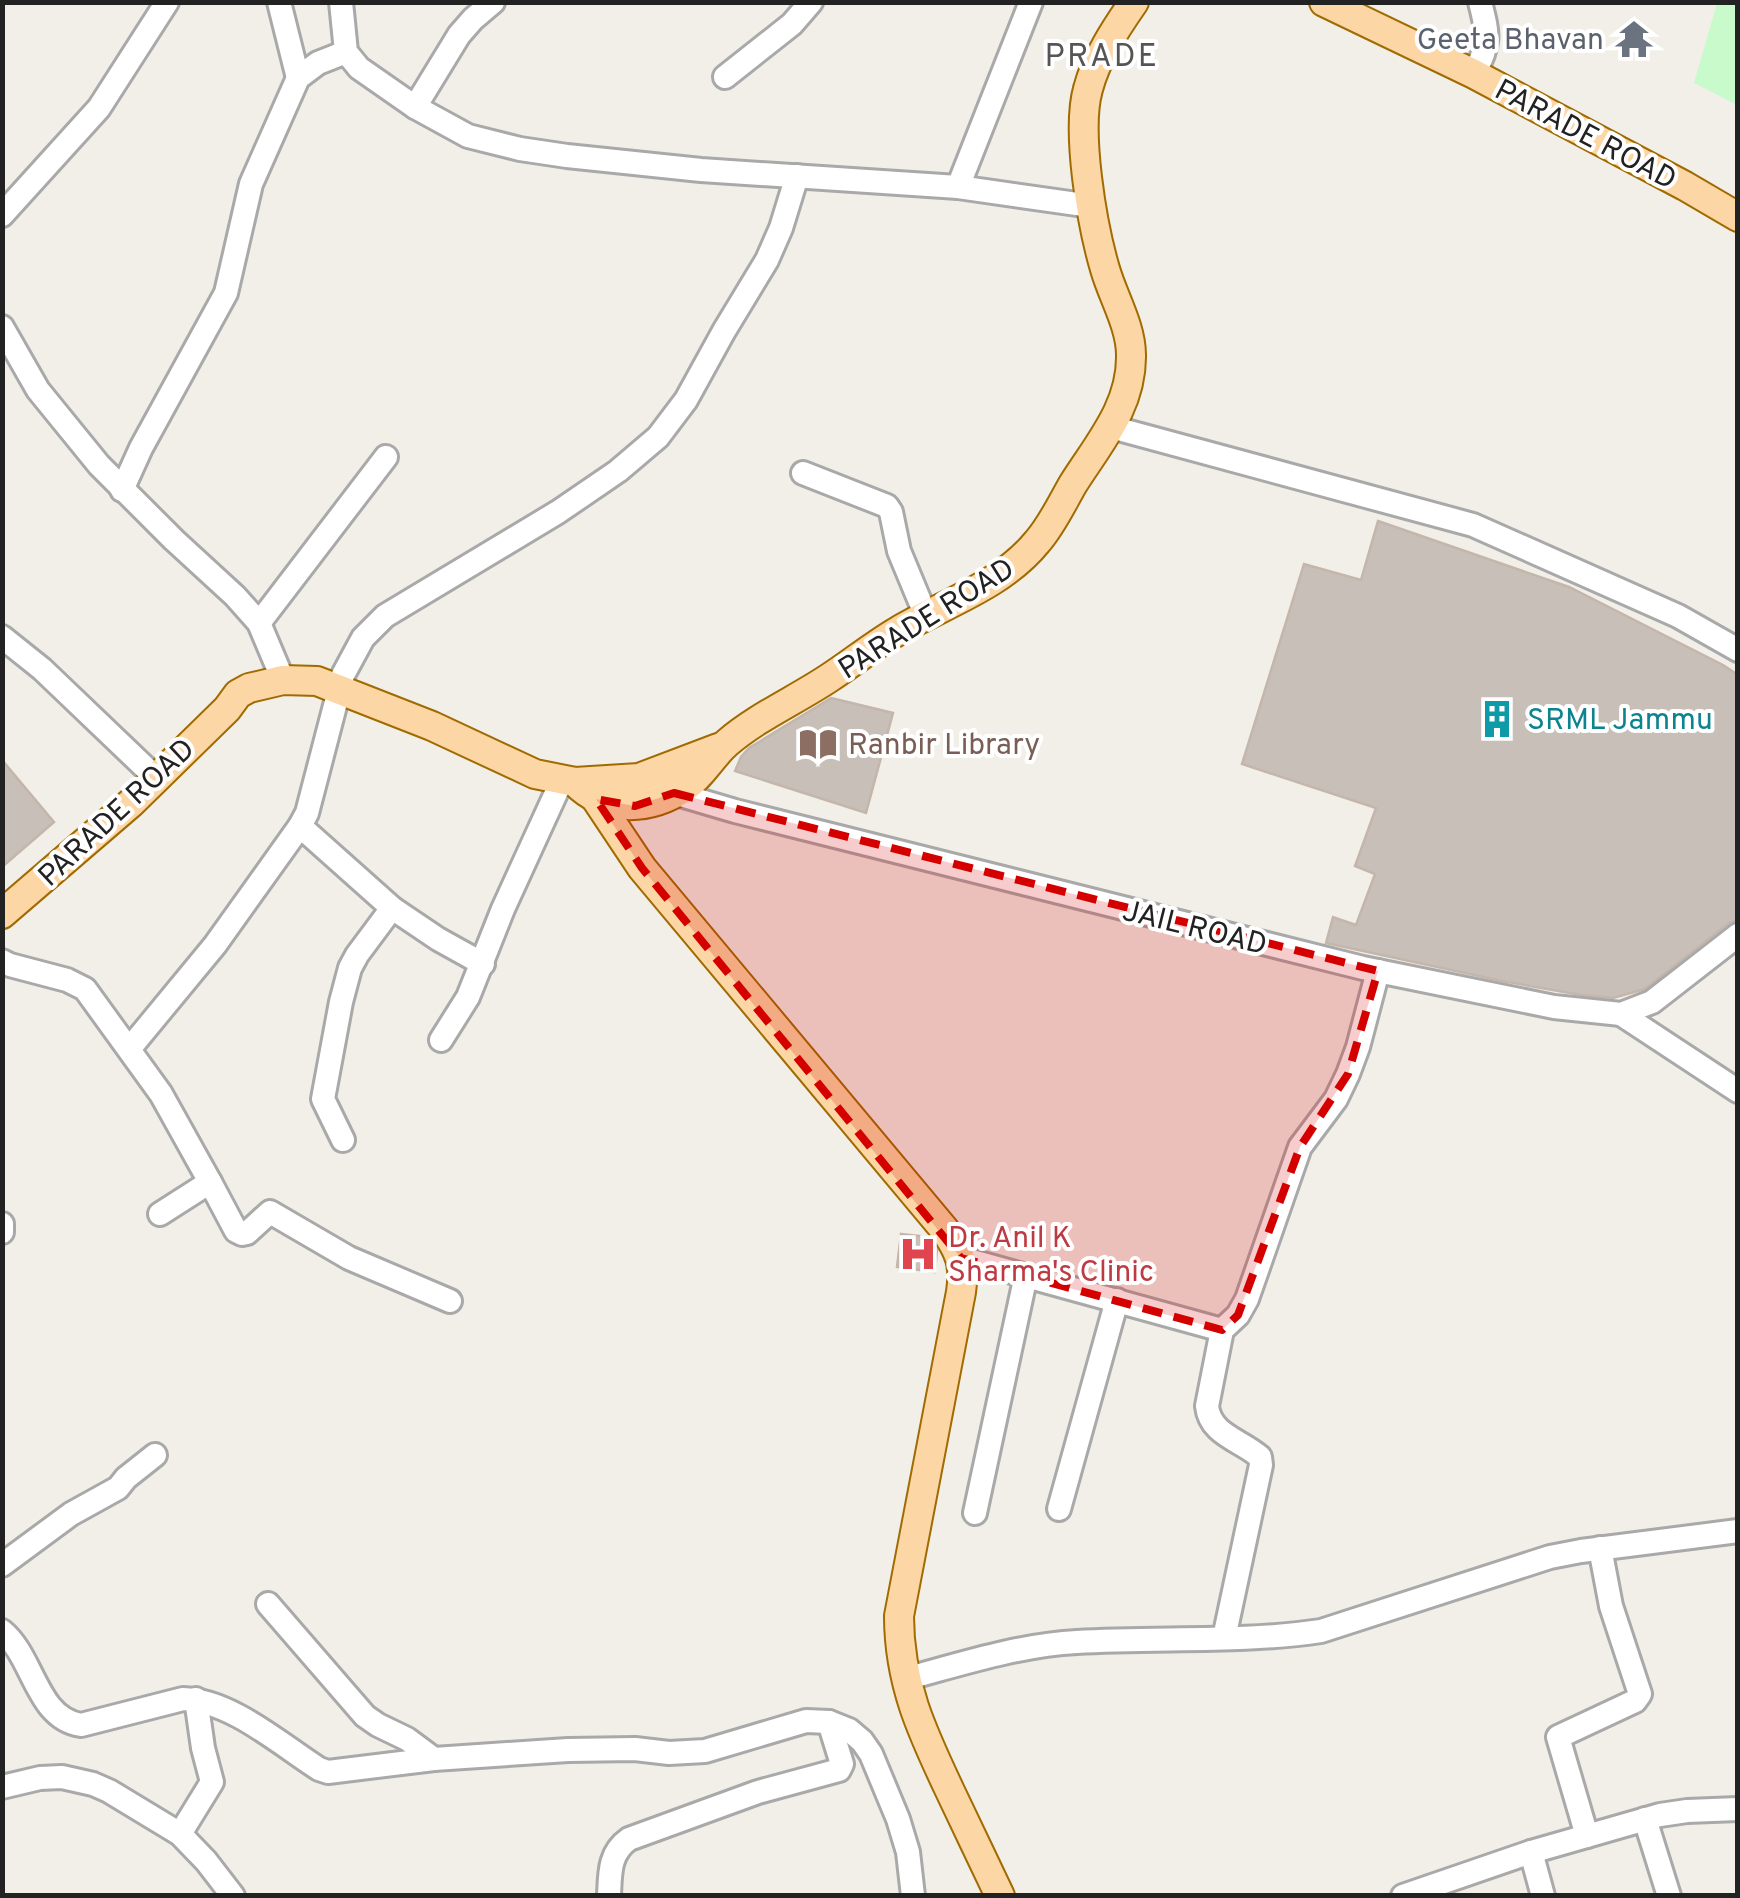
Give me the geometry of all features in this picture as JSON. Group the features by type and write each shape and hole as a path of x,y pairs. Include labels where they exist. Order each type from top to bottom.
{"main road":[{"name":"PARADE ROAD","path":"578,787 638,778 724,746 897,631 978,590 1025,557 1042,538 1111,427 1130,377 1132,352 1105,269 1091,206 1084,122 1088,86 1134,2"},
{"name":"PARADE ROAD","path":"1324,2 1474,74 1738,217"},
{"name":"PARADE ROAD","path":"2,914 156,778 238,694 284,680 317,681 432,726 535,774 578,787 613,805 635,806 674,793"},
{"name":"PARADE ROAD","path":"227,708 285,692 345,694"},
{"path":"674,793 695,779 724,746"},
{"path":"578,787 944,1229 961,1258 962,1292 899,1636 905,1678 920,1728 1000,1896"}],"street":[{"path":"2,215 99,108 167,2"},
{"path":"279,2 298,78"},
{"path":"341,2 346,52 359,68 468,136 567,156 701,170 958,187 1091,206"},
{"path":"416,107 460,35 493,2"},
{"path":"725,78 792,24 811,2"},
{"path":"958,187 1031,2"},
{"path":"1474,74 1488,40 1480,2"},
{"path":"122,490 226,292 251,184 298,78 318,63 346,52"},
{"path":"130,1048 214,945 300,826 345,694 354,652 370,628 558,512 618,471 658,437 686,400 767,260 797,176"},
{"path":"2,327 38,390 82,445 122,490 259,623 284,680"},
{"path":"1111,427 1473,525 1678,616 1738,650"},
{"path":"259,623 386,456"},
{"path":"803,473 878,502 892,512 899,551 926,616"},
{"path":"2,637 156,778"},
{"name":"JAIL ROAD","path":"638,778 735,811 1378,971 1554,1006 1621,1014"},
{"path":"442,1040 483,964 503,909 578,787"},
{"path":"300,826 392,908 483,964"},
{"path":"343,1140 323,1099 341,1002 350,968 392,908"},
{"path":"1621,1014 1652,1002 1738,936"},
{"path":"2,960 84,989 171,1110 236,1232 242,1234 270,1212 349,1258 450,1301"},
{"path":"1224,1638 1261,1464 1260,1457 1215,1428 1208,1416 1222,1330 1247,1300 1300,1147 1336,1099 1348,1074 1378,971"},
{"path":"1621,1014 1738,1091"},
{"path":"160,1214 210,1182"},
{"path":"2,1224 2,1232"},
{"path":"961,1258 1222,1330"},
{"path":"975,1513 1026,1275"},
{"path":"1059,1509 1116,1300"},
{"path":"2,1566 70,1514 118,1488 155,1455"},
{"path":"905,1678 1008,1652 1074,1642 1283,1636 1322,1631 1550,1557 1738,1531"},
{"path":"1587,1836 1558,1737 1638,1699 1640,1694 1611,1606 1600,1548"},
{"path":"268,1604 366,1716 434,1759"},
{"path":"2,1631 15,1645 51,1709 70,1723 81,1725 196,1699 232,1712 328,1772 434,1759 568,1750 705,1752 806,1721 829,1722 849,1730 871,1754 908,1852 913,1896"},
{"path":"180,1834 212,1782 196,1699"},
{"path":"609,1896 613,1858 619,1846 629,1839 758,1792 838,1770 842,1764 829,1722"},
{"path":"2,1787 62,1777 110,1791 180,1834 233,1896"},
{"path":"1408,1895 1530,1852 1645,1819 1687,1811 1738,1810"},
{"path":"1645,1819 1669,1896"},
{"path":"1530,1852 1543,1896"}],"highlighted area":[{"path":"674,793 1378,971 1348,1074 1300,1147 1238,1315 1222,1330 961,1258 642,868 596,799 635,806"}],"green space":[{"path":"1717,3 1737,3 1737,105 1694,83"}],"building":[{"name":"SRML Jammu","path":"1378,521 1569,587 1738,675 1738,920 1645,989 1613,998 1581,995 1326,943 1333,917 1356,925 1375,874 1355,866 1376,808 1242,764 1304,564 1361,580"},
{"name":"Ranbir Library","path":"831,698 893,713 866,813 735,771 749,748"},
{"path":"2,760 54,822 2,867"},
{"path":"901,1234 928,1237 937,1250 935,1272 897,1267"}],"place":[{"name":"Geeta Bhavan","path":"1634,39"},
{"name":"SRML Jammu","path":"1497,719"},
{"name":"Ranbir Library","path":"818,744"},
{"name":"Dr. Anil K Sharma's Clinic","path":"918,1254"}],"district":[{"name":"PRADE","path":"1102,55"}]}
